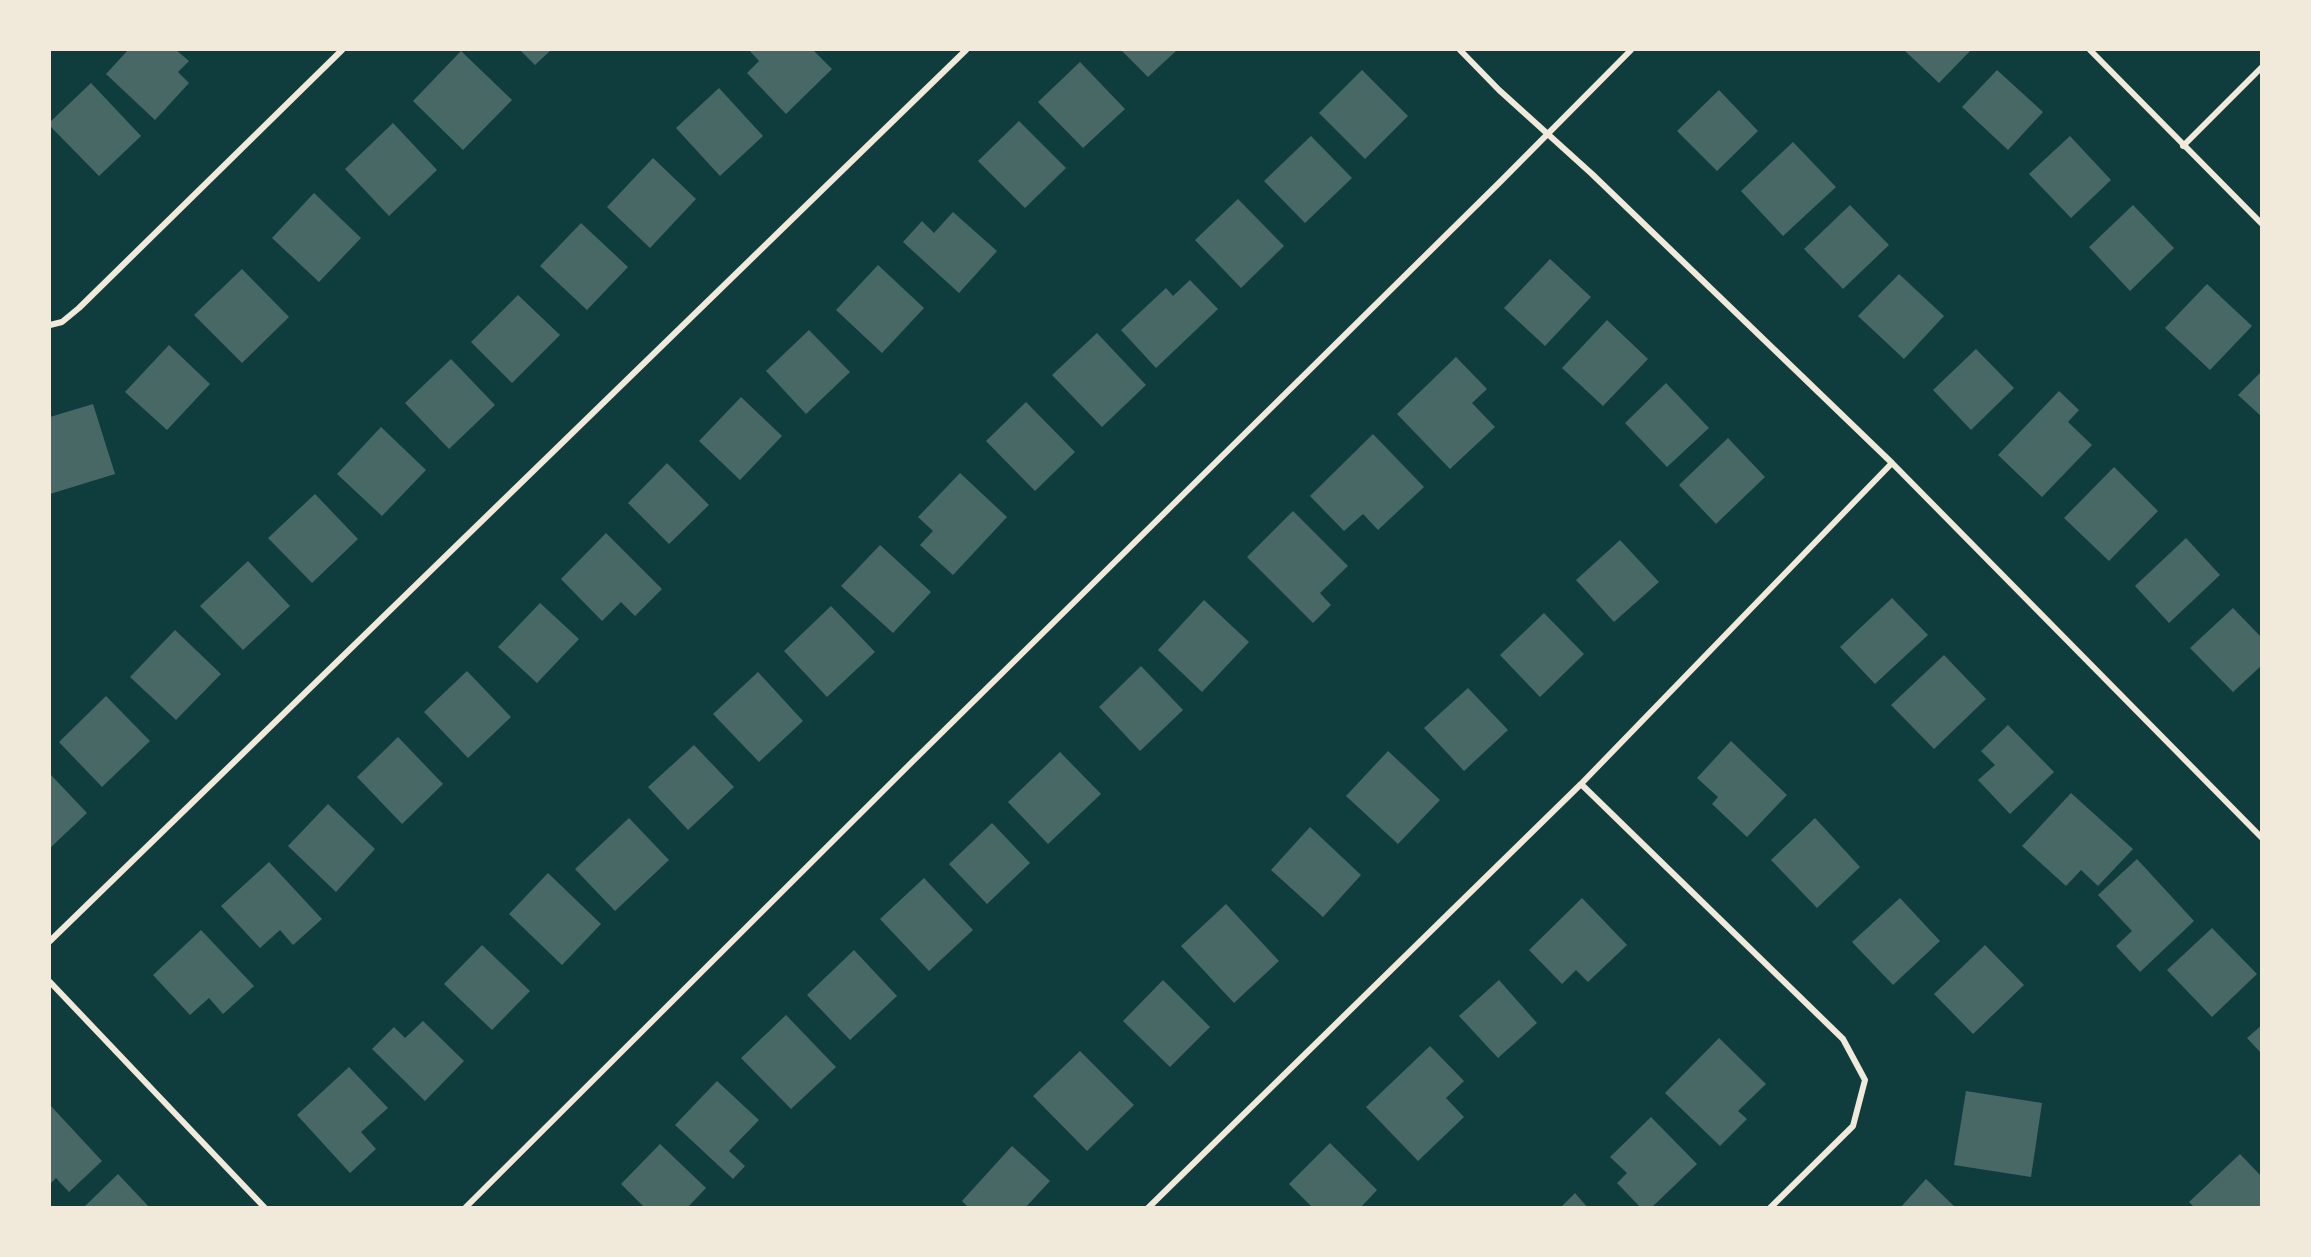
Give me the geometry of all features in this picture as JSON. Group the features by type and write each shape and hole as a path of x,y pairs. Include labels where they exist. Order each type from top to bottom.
{"street":[{"path":"50,325 62,322 79,308 342,50"},
{"path":"50,941 966,50"},
{"path":"1460,50 1499,90 1592,174 1892,463 2262,838"},
{"path":"465,1208 1631,50"},
{"path":"2090,50 2262,224"},
{"path":"2183,146 2262,67"},
{"path":"1148,1208 1581,784 1892,463"},
{"path":"1581,784 1843,1039 1866,1080 1853,1126 1770,1208"},
{"path":"50,982 265,1208"}],"building":[{"path":"128,50 176,50 189,61 178,72 189,83 155,120 106,74"},
{"path":"520,50 551,50 535,65"},
{"path":"749,50 813,50 832,69 786,114 747,73 759,61"},
{"path":"1121,50 1177,50 1148,77"},
{"path":"1904,50 1971,50 1939,83"},
{"path":"461,51 512,100 463,150 413,101"},
{"path":"1080,62 1125,109 1083,148 1038,102"},
{"path":"1362,70 1408,116 1365,159 1319,113"},
{"path":"1997,70 2043,112 2008,150 1962,107"},
{"path":"91,83 141,136 99,176 50,126 50,122"},
{"path":"719,88 763,136 720,176 676,128"},
{"path":"1719,90 1758,131 1717,171 1677,131"},
{"path":"1019,121 1066,168 1025,208 978,161"},
{"path":"393,123 437,170 389,216 345,169"},
{"path":"1311,136 1352,178 1305,223 1264,181"},
{"path":"2070,136 2111,180 2071,218 2029,174"},
{"path":"1793,142 1836,187 1783,236 1741,191"},
{"path":"653,158 696,199 650,248 607,207"},
{"path":"314,193 361,238 319,282 272,238"},
{"path":"1238,199 1284,246 1241,288 1195,240"},
{"path":"1850,205 1889,245 1843,289 1804,249"},
{"path":"2133,205 2174,248 2130,291 2089,247"},
{"path":"953,212 997,251 959,293 903,242 922,221 934,233"},
{"path":"581,223 628,267 587,310 540,266"},
{"path":"1550,259 1591,297 1545,346 1504,308"},
{"path":"878,265 924,308 882,353 836,310"},
{"path":"242,269 289,317 242,363 194,315"},
{"path":"1899,274 1944,316 1904,359 1858,316"},
{"path":"1190,280 1218,309 1156,368 1121,330 1166,288 1173,296"},
{"path":"2207,284 2252,326 2210,370 2165,328"},
{"path":"518,295 560,335 512,383 471,342"},
{"path":"1607,320 1648,359 1603,406 1562,368"},
{"path":"809,330 850,372 806,414 766,371"},
{"path":"1097,333 1146,385 1102,427 1052,375"},
{"path":"169,345 210,384 167,430 125,392"},
{"path":"1976,349 2014,388 1971,430 1933,390"},
{"path":"1456,357 1487,389 1472,403 1495,427 1450,469 1397,414"},
{"path":"451,359 495,405 449,449 405,403"},
{"path":"2262,371 2262,417 2238,395"},
{"path":"1666,383 1709,428 1667,467 1625,423"},
{"path":"2059,391 2079,410 2068,422 2092,445 2042,497 1998,455"},
{"path":"741,397 782,436 740,480 699,441"},
{"path":"1026,402 1075,452 1035,491 986,441"},
{"path":"93,404 115,474 50,494 50,417"},
{"path":"381,427 426,470 382,516 337,474"},
{"path":"1373,434 1424,487 1378,530 1363,514 1344,531 1310,496"},
{"path":"1728,438 1765,477 1716,524 1679,485"},
{"path":"667,463 709,505 669,544 628,503"},
{"path":"2114,467 2158,511 2109,561 2064,518"},
{"path":"960,473 1007,517 953,575 920,545 933,531 918,517"},
{"path":"315,494 358,539 312,583 268,538"},
{"path":"1293,511 1348,566 1320,593 1331,605 1313,623 1247,557"},
{"path":"606,533 662,589 635,616 621,602 602,621 561,579"},
{"path":"2186,538 2220,575 2169,623 2135,586"},
{"path":"1620,540 1659,582 1614,622 1576,580"},
{"path":"880,545 931,592 893,633 841,586"},
{"path":"248,561 290,606 243,650 200,606"},
{"path":"1892,598 1928,635 1875,684 1840,647"},
{"path":"1204,600 1249,642 1202,692 1158,650"},
{"path":"540,603 579,639 537,683 498,647"},
{"path":"831,606 875,652 827,697 784,651"},
{"path":"2233,608 2262,638 2262,665 2233,692 2190,648"},
{"path":"1544,613 1584,654 1540,697 1500,655"},
{"path":"175,630 221,674 176,720 130,677"},
{"path":"1944,655 1986,699 1934,749 1891,705"},
{"path":"1141,666 1183,710 1140,751 1099,707"},
{"path":"467,671 511,717 468,758 424,712"},
{"path":"758,672 803,721 759,762 713,714"},
{"path":"1468,688 1508,730 1464,771 1424,728"},
{"path":"106,696 150,741 102,787 59,742"},
{"path":"2008,725 2054,772 2010,814 1978,780 1995,765 1981,751"},
{"path":"398,737 443,784 402,824 357,777"},
{"path":"1731,741 1787,795 1747,837 1712,804 1718,797 1697,778"},
{"path":"694,745 734,787 688,830 648,787"},
{"path":"1388,751 1440,800 1398,844 1346,796"},
{"path":"1060,752 1101,794 1048,844 1008,802"},
{"path":"50,774 87,813 50,848"},
{"path":"2071,793 2133,849 2098,886 2081,870 2066,886 2022,846"},
{"path":"328,804 375,849 336,892 288,846"},
{"path":"629,818 669,860 615,911 575,869"},
{"path":"1815,818 1860,867 1817,908 1771,860"},
{"path":"992,823 1030,863 987,904 949,864"},
{"path":"1310,827 1361,875 1323,917 1271,870"},
{"path":"2137,859 2194,921 2140,972 2116,946 2132,931 2098,895"},
{"path":"269,862 322,919 293,945 280,930 260,948 221,906"},
{"path":"548,873 601,924 562,965 509,914"},
{"path":"924,878 973,930 929,971 880,919"},
{"path":"1582,898 1627,945 1588,982 1576,970 1562,984 1529,950"},
{"path":"1900,898 1940,941 1893,985 1852,942"},
{"path":"1226,904 1279,961 1234,1003 1181,946"},
{"path":"2212,928 2257,974 2212,1017 2167,970"},
{"path":"201,930 254,986 223,1014 209,998 190,1015 153,975"},
{"path":"482,945 530,991 492,1030 444,984"},
{"path":"1985,945 2024,985 1973,1034 1934,994"},
{"path":"854,950 897,996 850,1040 807,995"},
{"path":"1163,980 1210,1027 1170,1067 1123,1021"},
{"path":"1499,980 1537,1023 1498,1058 1459,1016"},
{"path":"786,1015 836,1067 791,1109 741,1058"},
{"path":"423,1021 464,1061 425,1101 372,1049 394,1027 405,1038"},
{"path":"2262,1025 2262,1054 2247,1038"},
{"path":"1719,1038 1766,1084 1738,1111 1747,1119 1720,1146 1665,1093"},
{"path":"1430,1046 1464,1081 1446,1098 1464,1117 1418,1161 1366,1107"},
{"path":"1080,1051 1134,1105 1087,1151 1033,1096"},
{"path":"349,1067 388,1108 361,1132 376,1149 350,1173 297,1115"},
{"path":"717,1081 759,1120 729,1151 745,1166 733,1179 675,1125"},
{"path":"1966,1091 2042,1103 2031,1177 1954,1165"},
{"path":"50,1105 102,1161 69,1192 56,1178 50,1184"},
{"path":"1651,1117 1697,1164 1651,1208 1641,1208 1617,1183 1627,1173 1610,1157"},
{"path":"1330,1143 1377,1190 1360,1208 1313,1208 1289,1184"},
{"path":"660,1144 706,1188 687,1208 645,1208 621,1184"},
{"path":"1012,1146 1050,1181 1025,1208 969,1208 962,1201"},
{"path":"2240,1154 2262,1177 2262,1208 2195,1208 2189,1202"},
{"path":"118,1174 150,1208 83,1208"},
{"path":"1926,1179 1956,1208 1900,1208"},
{"path":"1575,1193 1588,1208 1560,1208"}]}
